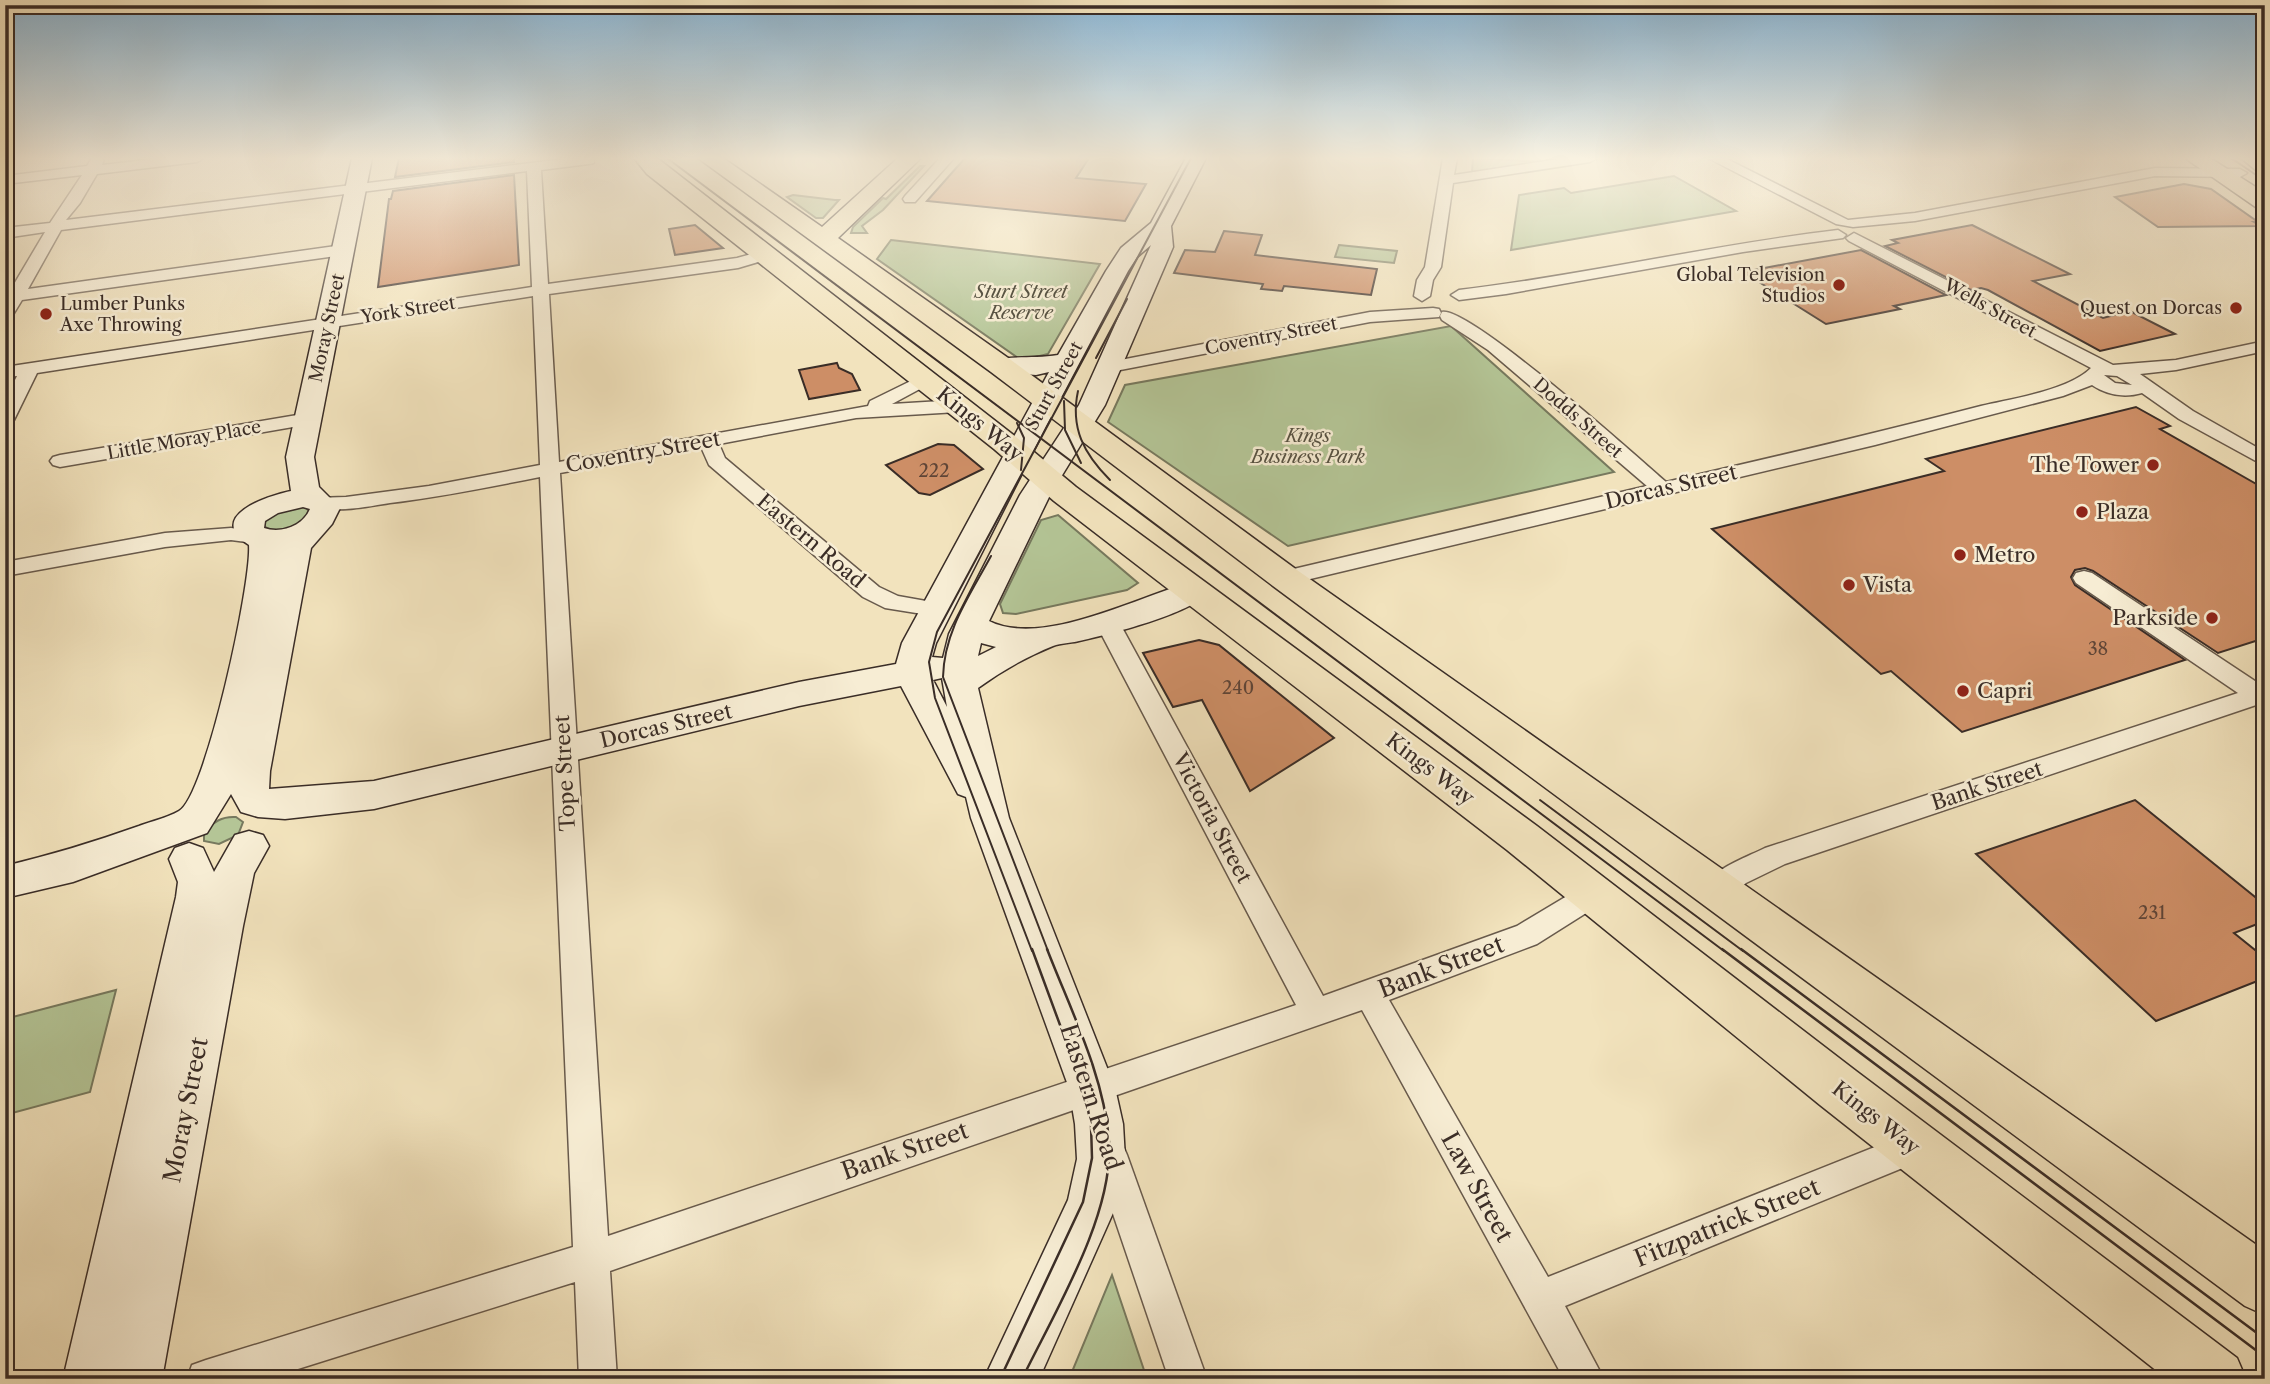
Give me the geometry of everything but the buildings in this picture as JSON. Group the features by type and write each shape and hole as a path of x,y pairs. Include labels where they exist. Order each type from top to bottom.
{"main road":[{"name":"Kings Way","path":"748,223 776,240 823,239 1716,891 2265,1286"},
{"name":"Kings Way","path":"762,223 776,240 925,379 1018,453 1045,478 1192,592 1501,822 2216,1379"},
{"path":"823,239 841,223"}],"street":[{"path":"5,314 11,296 58,223"},
{"path":"5,233 89,223"},
{"name":"Moray Street","path":"258,524 280,493 300,457 348,223"},
{"name":"Tope Street","path":"536,223 598,1379"},
{"name":"Sturt Street","path":"914,671 919,643 935,609 1067,361 1129,253 1162,223"},
{"path":"1441,223 1433,267 1425,280 1445,297"},
{"name":"Wells Street","path":"1834,223 2265,460"},
{"name":"Coventry Street","path":"1114,357 1172,355 1370,317 1445,297 1526,288 1883,223"},
{"name":"Sturt Street","path":"959,674 962,643 1045,478 1079,427 1114,357 1162,247 1160,226"},
{"name":"York Street","path":"5,372 687,268 738,263 776,240"},
{"path":"11,296 343,250"},
{"name":"Coventry Street","path":"1370,317 1440,314 1445,297"},
{"name":"Dodds Street","path":"1494,346 1440,314 1422,308 1445,297 1494,346 1662,489"},
{"name":"Dorcas Street","path":"1285,578 1875,439 2056,392 2265,346"},
{"path":"1000,366 1036,367 1067,361"},
{"path":"5,420 30,368"},
{"name":"Coventry Street","path":"856,412 899,396 925,379"},
{"name":"Coventry Street","path":"316,514 345,511 429,492 856,412 958,406"},
{"name":"Little Moray Place","path":"60,461 309,419"},
{"name":"Eastern Road","path":"708,440 716,461 871,592 893,603 935,609"},
{"name":"Moray Street","path":"300,457 304,488 316,514"},
{"path":"258,524 280,539 316,514"},
{"path":"257,802 251,797 250,786 258,733 296,548 316,514"},
{"path":"5,569 165,540 231,534 258,524"},
{"path":"5,882 191,839 214,790 229,740 267,550 258,524"},
{"path":"2084,578 2261,694"},
{"name":"Dorcas Street","path":"971,625 999,637 1045,636 1149,611 1192,592"},
{"name":"Victoria Street","path":"1107,622 1316,1013"},
{"name":"Dorcas Street","path":"374,795 285,804 240,801 223,804 191,839 212,861 231,856 277,829 374,795 799,694 914,671 959,674 984,667 1045,636"},
{"name":"Eastern Road","path":"914,671 928,708 990,818"},
{"name":"Eastern Road","path":"959,674 990,818 1095,1106 1188,1379"},
{"name":"Bank Street","path":"1716,891 1736,875 1775,856 2261,694"},
{"name":"Moray Street","path":"135,1379 234,872 268,822 267,810 257,802"},
{"name":"Moray Street","path":"90,1379 196,897 198,882 191,839"},
{"name":"Bank Street","path":"206,1379 370,1325 1095,1106 1316,1013 1527,935 1592,895"},
{"name":"Law Street","path":"1369,994 1585,1379"},
{"path":"1012,1379 1092,1204 1101,1159 1095,1106"},
{"name":"Fitzpatrick Street","path":"1540,1298 1915,1147"}],"green space":[{"path":"858,223 866,223 862,226 867,233 851,233"},
{"path":"1515,223 1669,223 1511,250"},
{"name":"Sturt Street Reserve","path":"891,240 1100,264 1048,354 1018,358 877,259"},
{"path":"1339,245 1397,251 1394,263 1335,257"},
{"name":"Kings Business Park","path":"1451,326 1614,472 1288,546 1108,422 1125,385"},
{"path":"304,506 310,512 288,529 275,531 263,525 270,514"},
{"path":"1058,515 1138,583 1127,590 1016,614 1003,613 1000,604 1041,520"},
{"path":"236,817 243,822 238,835 219,844 204,841 204,833 214,823"},
{"path":"116,990 90,1092 5,1115 5,1019"},
{"path":"1112,1275 1147,1379 1069,1379"}],"tram line":[{"path":"753,223 1041,438"},
{"path":"1041,438 1156,223"},
{"path":"1096,358 1127,299"},
{"path":"1078,391 1076,417 1081,440 1110,480"},
{"path":"1064,401 1065,430 1081,463"},
{"path":"1017,423 1024,438 1021,470"},
{"path":"1032,951 935,698 929,662 937,632 1041,438"},
{"path":"1041,438 1724,951"},
{"path":"991,556 953,629 944,660 943,677 1048,951"},
{"path":"1540,800 1743,951"},
{"path":"1000,1379 1083,1202 1092,1158 1091,1125 1084,1090 1032,949"},
{"path":"1022,1379 1079,1263 1102,1200 1108,1170 1109,1141 1101,1092 1047,949"},
{"path":"1722,949 2265,1357"},
{"path":"1741,949 2265,1339"}],"place":[{"name":"Global Television Studios","path":"1839,285"},
{"name":"Quest on Dorcas","path":"2236,308"},
{"name":"Lumber Punks Axe Throwing","path":"46,314"},
{"name":"The Tower","path":"2153,465"},
{"name":"Plaza","path":"2082,512"},
{"name":"Metro","path":"1960,555"},
{"name":"Vista","path":"1849,585"},
{"name":"Parkside","path":"2212,618"},
{"name":"Capri","path":"1963,691"}]}
